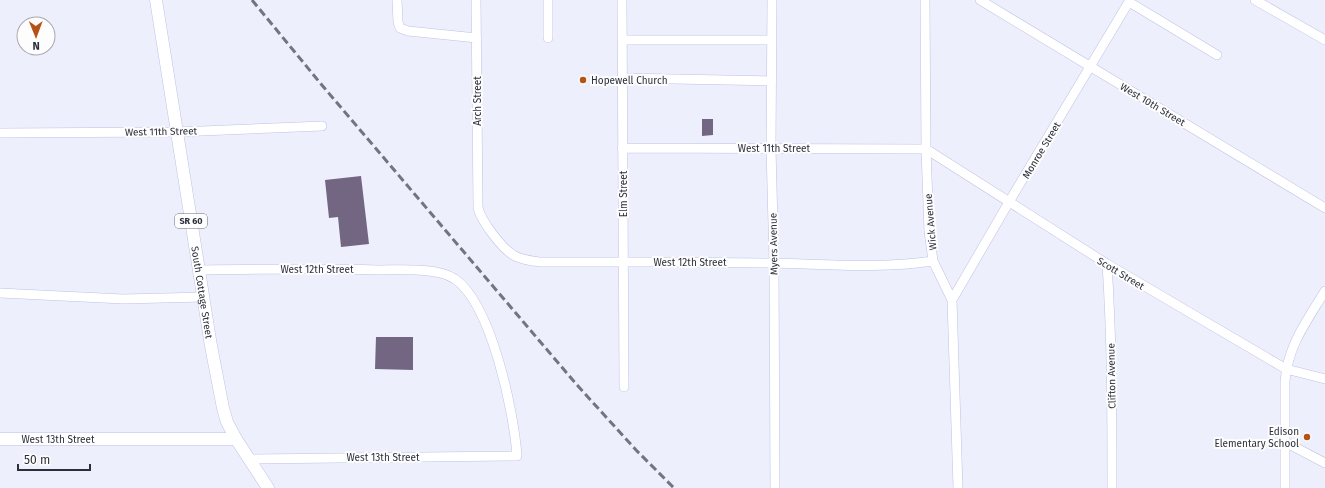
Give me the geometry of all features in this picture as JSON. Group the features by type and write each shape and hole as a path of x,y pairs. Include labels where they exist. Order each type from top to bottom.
{"main road":[{"name":"South Cottage Street","path":"156,0 211,346 223,408 227,422 236,439"},
{"name":"West 13th Street","path":"0,439 236,439"},
{"name":"SR 60","path":"236,439 268,488"}],"street":[{"path":"397,0 398,22 400,28 408,31 477,38"},
{"name":"Arch Street","path":"476,0 477,201"},
{"path":"548,0 548,38"},
{"name":"Elm Street","path":"622,0 624,387"},
{"name":"Myers Avenue","path":"772,0 775,488"},
{"name":"Wick Avenue","path":"925,0 926,149 929,230 933,261 952,300 958,488"},
{"name":"West 10th Street","path":"980,0 1325,208"},
{"path":"1255,0 1325,40"},
{"path":"1129,1 1217,55"},
{"name":"Monroe Street","path":"952,300 1129,1"},
{"path":"622,40 772,40"},
{"path":"622,78 772,81"},
{"name":"West 11th Street","path":"0,132 177,132 322,126"},
{"name":"West 11th Street","path":"622,148 926,149"},
{"name":"Scott Street","path":"926,149 1107,264 1286,369 1325,379"},
{"name":"West 12th Street","path":"477,201 480,214 486,224 505,247 517,257 529,261 774,263 829,265 898,264 933,261"},
{"name":"Clifton Avenue","path":"1107,264 1112,374 1112,488"},
{"name":"West 12th Street","path":"199,270 287,269 436,272 456,280 475,303 486,324 505,384 516,440 517,456"},
{"path":"1285,488 1286,369 1297,337 1325,291"},
{"path":"0,293 123,298 204,297"},
{"path":"1285,442 1325,463"},
{"name":"West 13th Street","path":"249,459 517,456"}],"building":[{"path":"702,119 713,119 713,135 702,136"},
{"path":"361,176 369,244 341,247 338,217 329,218 325,180"},
{"path":"376,337 413,337 413,370 375,369"}],"railway":[{"path":"252,0 321,84 577,385 636,450 674,488"}],"place":[{"name":"Hopewell Church","path":"583,80"},
{"name":"Edison Elementary School","path":"1307,437"}]}
